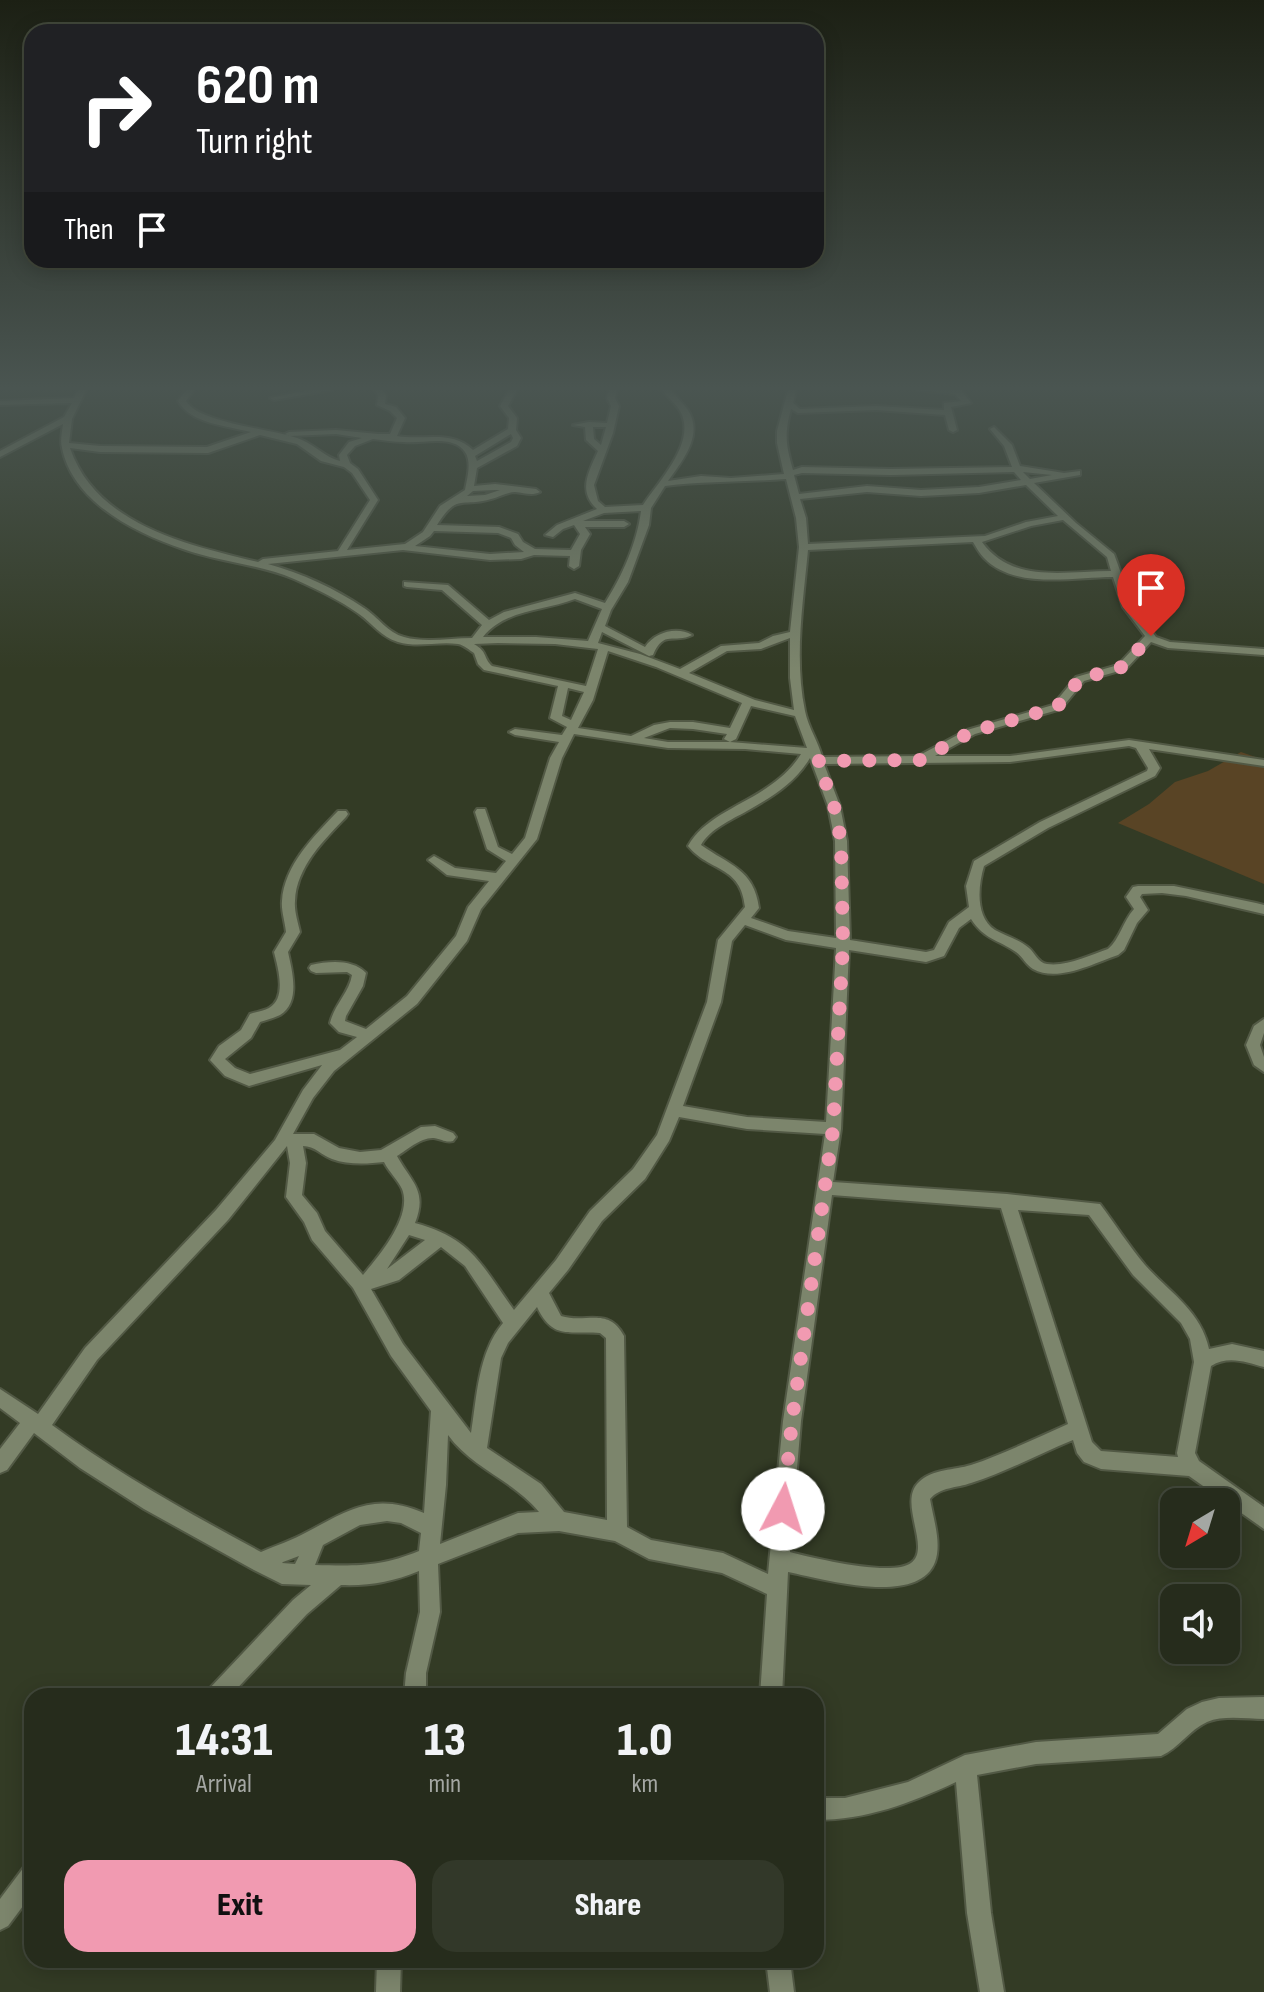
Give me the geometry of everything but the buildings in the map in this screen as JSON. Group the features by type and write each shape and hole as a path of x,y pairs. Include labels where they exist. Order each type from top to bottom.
{"street":[{"path":"80,483 124,517 183,546 255,562 301,579 347,602 396,639 419,642 555,641 649,657"},
{"path":"342,551 374,500 363,483"},
{"path":"400,549 420,540 443,508 460,499 470,489 471,483"},
{"path":"587,483 593,501 624,524 641,531"},
{"path":"0,1464 91,1354 222,1215 287,1139 310,1092 343,1054 412,1000 462,938 475,907 531,839 569,731 590,690 600,627 607,607 619,591 646,508 663,484 671,483"},
{"path":"771,1688 792,1421 833,1129 843,944 841,841 834,806 800,714 795,678 795,634 804,547 801,518 790,483"},
{"path":"794,497 861,489 965,491 1030,483 1114,560 1128,607 1149,632 1150,638"},
{"path":"470,489 536,492"},
{"path":"460,499 486,498 508,489"},
{"path":"550,535 560,527 607,510 646,508"},
{"path":"804,547 976,540 1066,517"},
{"path":"578,523 624,524"},
{"path":"574,566 575,553 585,534 578,523"},
{"path":"431,528 502,531 515,536 521,547 533,552"},
{"path":"976,540 984,555 1029,574 1118,574"},
{"path":"255,562 299,559 342,551 400,549 445,550 505,558 533,552 575,553"},
{"path":"299,559 295,565 301,579"},
{"path":"407,584 445,587 488,625"},
{"path":"476,640 488,625 513,611 558,604 573,597 607,607"},
{"path":"600,627 680,674 748,701 800,714"},
{"path":"680,674 725,648 761,646 773,639 795,634"},
{"path":"649,657 653,643 662,636 687,635"},
{"path":"1150,638 1168,645 1264,652"},
{"path":"920,760 971,732 1057,707 1080,679 1122,667 1150,638"},
{"path":"462,641 479,651 486,668 590,690"},
{"path":"563,686 556,718 569,731"},
{"path":"725,746 748,701"},
{"path":"631,741 652,728 678,722 734,732"},
{"path":"515,732 569,731 683,746 725,746 814,755 920,760 1010,759 1140,744 1264,763"},
{"path":"1140,744 1154,768 1151,773 1044,825 978,864 972,886 971,916 987,931 1023,950 1034,964 1053,970 1106,956 1119,947 1131,921 1140,914 1133,897 1138,890 1174,890 1264,910"},
{"path":"477,1453 492,1358 513,1322 540,1292 596,1216 639,1174 664,1137 714,1002 725,940 752,908 746,884 731,868 698,850 694,846 695,839 711,825 742,811 779,788 814,755"},
{"path":"481,812 493,849 513,859"},
{"path":"342,814 315,842 296,873 288,901 293,932 281,952 287,979 283,1004 274,1012 255,1018 249,1031 224,1050 217,1060 230,1072 249,1080 343,1054"},
{"path":"434,860 452,872 499,878"},
{"path":"744,920 786,935 897,954 935,956 944,948 954,925 971,916"},
{"path":"316,968 349,967 359,973 357,988 343,1005 337,1023 369,1035"},
{"path":"1264,1024 1253,1040 1252,1048 1254,1057 1264,1066"},
{"path":"298,1067 310,1092"},
{"path":"675,1110 747,1123 833,1129"},
{"path":"287,1139 314,1140 335,1154 349,1158 388,1154 421,1133 435,1132 448,1137"},
{"path":"287,1139 296,1149 298,1167 294,1197 311,1218 318,1235 365,1285 397,1350 440,1411 477,1453 534,1491 559,1521"},
{"path":"365,1285 404,1227 413,1203 411,1190 388,1154"},
{"path":"826,1188 1094,1209 1139,1270 1187,1318 1198,1338 1203,1362 1186,1453 1192,1467 1264,1519"},
{"path":"1007,1201 1084,1447 1091,1456 1101,1460 1192,1467"},
{"path":"404,1227 440,1238 473,1261 513,1322"},
{"path":"365,1285 393,1275 440,1238"},
{"path":"540,1292 549,1313 558,1323 575,1326 600,1324 615,1336 617,1532"},
{"path":"1203,1362 1215,1352 1224,1351 1264,1359"},
{"path":"0,1397 87,1462 151,1502 282,1574 336,1577 394,1571 480,1535 518,1523 559,1521 617,1532 649,1549 723,1563 777,1588"},
{"path":"415,1688 416,1673 429,1624 428,1558 440,1411"},
{"path":"779,1560 865,1577 908,1576 920,1570 927,1558 920,1497 926,1488 983,1469 1078,1429"},
{"path":"261,1563 316,1538 344,1520 371,1512 402,1514 432,1528"},
{"path":"301,1575 316,1538"},
{"path":"224,1688 300,1607 336,1577"},
{"path":"824,1809 845,1809 899,1795 965,1766 1036,1753 1161,1745 1177,1736 1197,1715 1264,1708"},
{"path":"965,1766 979,1913 992,1992"},
{"path":"0,1918 24,1886"},
{"path":"388,1992 389,1968"},
{"path":"779,1968 782,1992"}],"shaded area":[{"path":"1241,752 1264,760 1264,884 1118,823 1149,804 1175,782 1208,771"}],"route":[{"path":"783,1509 792,1421 826,1188 837,1081 843,944 841,841 834,806 818,761 920,760 971,732 1057,707 1080,679 1122,667 1151,636"}]}
